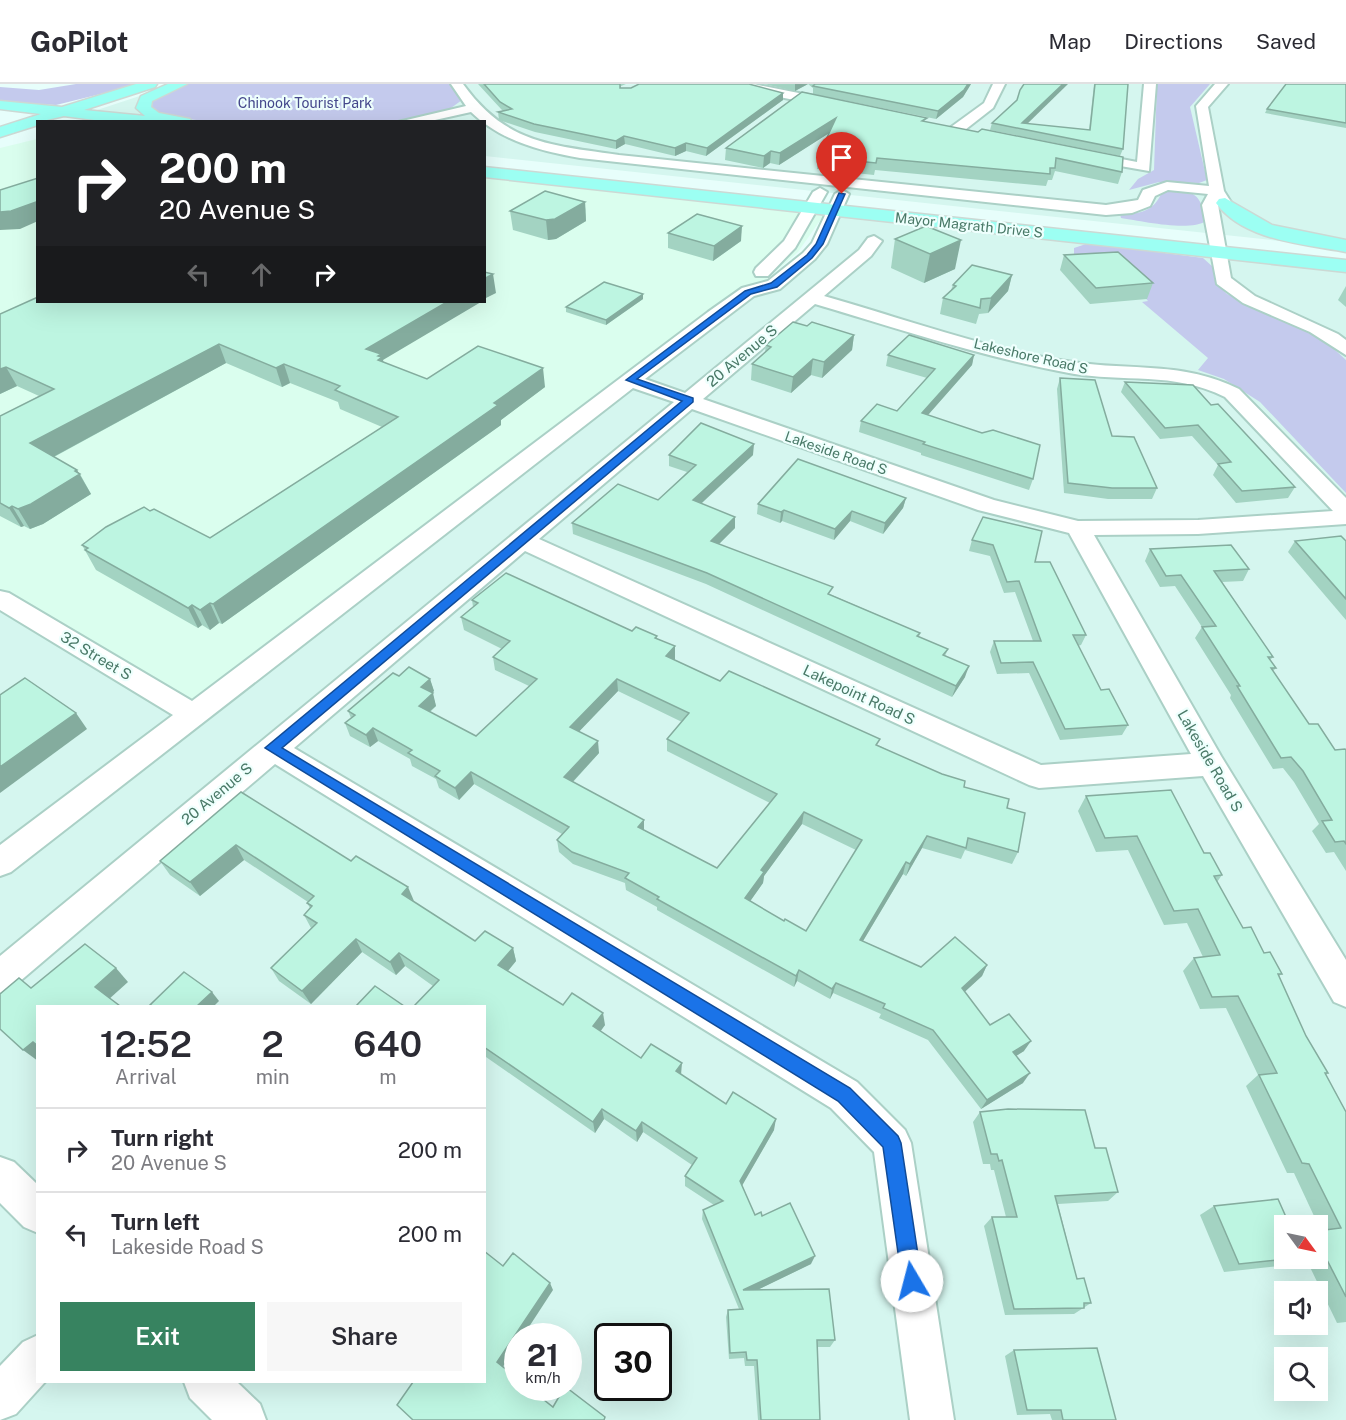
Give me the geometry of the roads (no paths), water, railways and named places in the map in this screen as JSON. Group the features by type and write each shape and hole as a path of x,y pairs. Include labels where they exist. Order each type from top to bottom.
{"main road":[{"path":"0,104 56,105 141,84"},
{"path":"53,120 150,84"},
{"path":"84,118 178,84"},
{"path":"172,120 155,117 142,108 146,99 178,84"},
{"path":"0,104 47,120"},
{"path":"0,112 44,120"},
{"path":"61,120 84,118 120,120"},
{"path":"0,120 36,121"},
{"path":"0,132 36,124"},
{"path":"0,142 36,127"},
{"path":"0,148 20,143"},
{"name":"Mayor Magrath Drive S","path":"486,156 838,203 1227,241 1346,247"},
{"name":"Mayor Magrath Drive S","path":"486,172 816,200"},
{"path":"1221,197 1238,217 1257,227 1346,247"},
{"name":"Mayor Magrath Drive S","path":"838,203 1142,226"},
{"name":"Mayor Magrath Drive S","path":"1162,228 1346,266"}],"street":[{"name":"Mayor Magrath Drive S","path":"457,84 474,108 496,127 518,139 546,148 701,169 1106,210 1139,206 1145,203 1148,193 1158,187 1221,197"},
{"path":"735,84 852,108"},
{"path":"779,112 816,84"},
{"path":"977,134 950,129 989,105 999,84"},
{"path":"1074,154 1144,168 1150,84"},
{"path":"1222,84 1202,106 1221,197 1210,205 1227,241 1223,280 1244,294 1311,324 1346,349"},
{"path":"420,119 474,108"},
{"path":"701,169 715,158"},
{"path":"748,292 754,279 787,251 800,233 816,200"},
{"path":"0,863 630,380 748,292 774,285 809,256 819,244 838,203"},
{"name":"20 Avenue S","path":"0,977 272,748 523,542 865,253 874,241"},
{"name":"Lakeshore Road S","path":"812,298 1032,359 1095,371 1175,373 1220,386 1232,393 1346,511"},
{"name":"Lakeside Road S","path":"630,380 986,505 1078,528 1198,527 1346,517"},
{"name":"Lakeside Road S","path":"1078,528 1211,764 1346,991"},
{"name":"Lakepoint Road S","path":"523,542 1039,777 1211,764"},
{"name":"32 Street S","path":"0,599 193,714"},
{"path":"272,748 844,1095 892,1143 932,1420"},
{"path":"0,1176 36,1211"},
{"path":"0,1398 36,1360"},
{"path":"207,1383 244,1420"}],"park label":[{"name":"Chinook Tourist Park","path":"305,103"}]}
